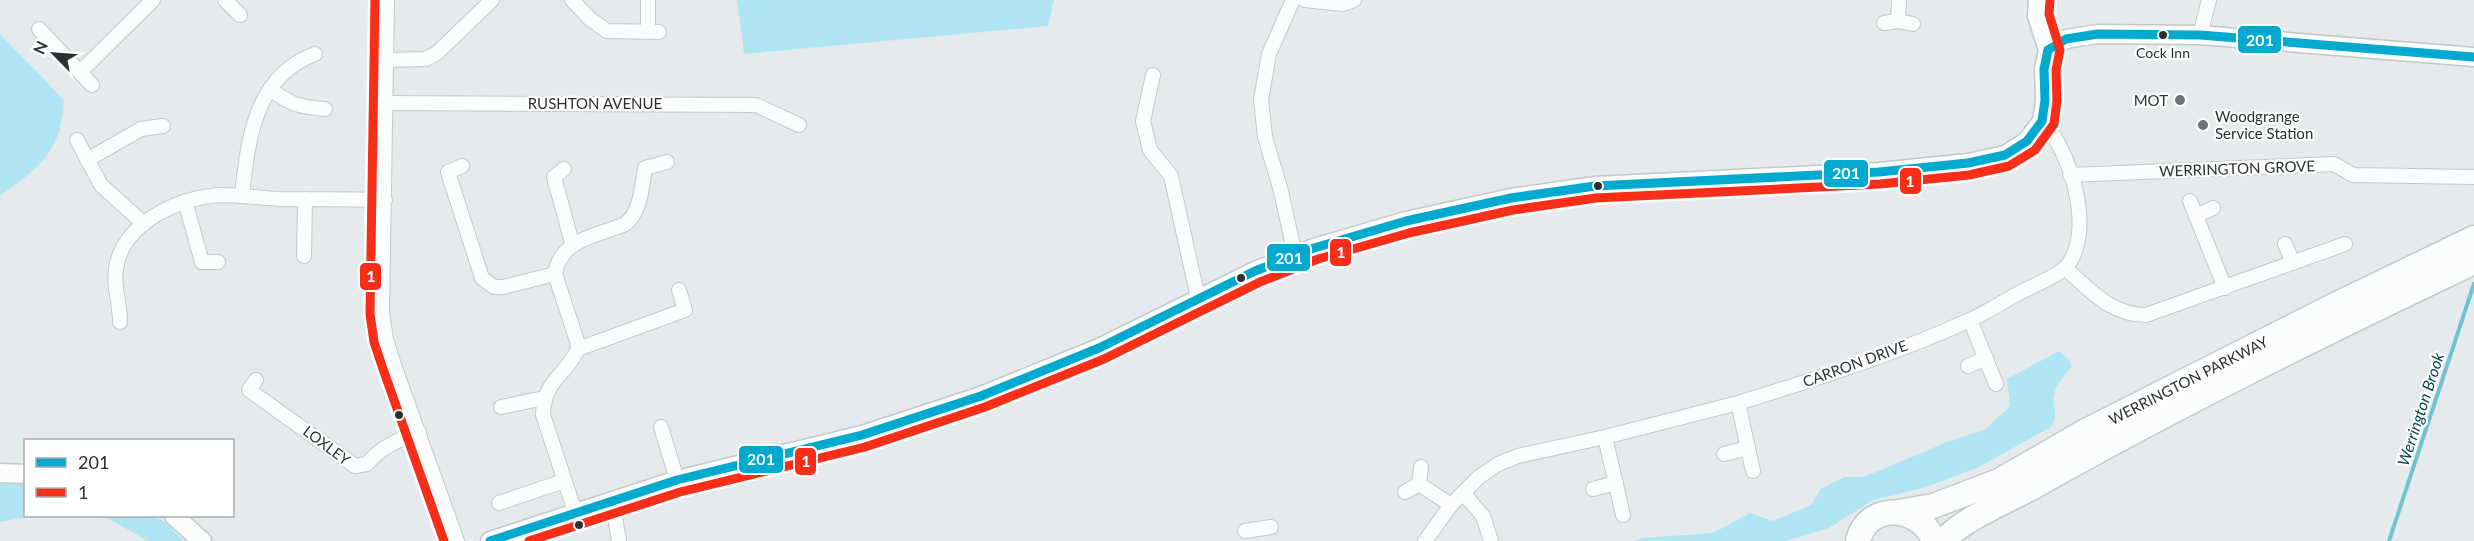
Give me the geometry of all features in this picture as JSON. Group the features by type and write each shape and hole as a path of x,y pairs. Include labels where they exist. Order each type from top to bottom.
{"highway":[{"name":"WERRINGTON PARKWAY","path":"1856,539 1866,525 1875,518 1887,513 1934,506 1999,481 2071,439 2337,304 2474,238"},
{"name":"WERRINGTON PARKWAY","path":"1944,541 1979,516 2073,464 2350,321 2474,262"},
{"path":"1899,512 1920,521 1928,529 1934,541"}],"street":[{"path":"80,72 153,0"},
{"path":"225,0 240,15"},
{"path":"387,0 382,312 386,339 457,541"},
{"path":"387,60 426,59 437,53 492,0"},
{"path":"572,0 589,18 608,31 654,32 648,0"},
{"path":"1293,0 1269,54 1261,100 1265,137 1281,191 1295,255"},
{"path":"1305,0 1342,4 1354,0"},
{"path":"1899,0 1891,22 1913,24"},
{"path":"490,541 518,536 575,512 677,480 862,435 981,396 1099,348 1198,298 1295,255 1417,219 1511,198 1595,186 1879,172 1968,163 2005,155 2027,141 2042,121 2045,100 2044,69 2048,50 2037,16 2038,0"},
{"path":"2200,35 2209,0"},
{"path":"39,29 92,85"},
{"path":"2048,50 2066,39 2098,34 2200,35 2474,57"},
{"path":"243,195 246,156 259,108 285,70 315,54"},
{"path":"1154,75 1143,120 1150,150 1172,176 1198,298"},
{"path":"270,89 288,103 300,107 325,108"},
{"name":"RUSHTON AVENUE","path":"386,103 756,105 799,125"},
{"path":"2042,121 2053,132 2070,175 2080,215 2075,251 2065,268 2110,307 2132,315 2146,315 2345,244"},
{"path":"87,160 141,129 162,126"},
{"path":"77,140 101,185 144,224"},
{"path":"578,349 555,274 562,256 572,243 625,224 634,214 645,168 667,162"},
{"name":"WERRINGTON GROVE","path":"2070,175 2334,164 2353,175 2474,177"},
{"path":"462,166 448,172 482,278 494,287 503,287 555,274"},
{"path":"564,168 554,177 572,243"},
{"path":"120,322 120,306 114,286 118,259 128,241 144,224 185,201 243,195 259,198 385,200"},
{"path":"304,256 305,199"},
{"path":"185,201 202,262 219,262"},
{"path":"2190,201 2225,288"},
{"path":"2196,216 2213,208"},
{"path":"2286,244 2293,263"},
{"name":"CARRON DRIVE","path":"1425,541 1451,505 1479,477 1497,464 1518,456 1605,437 1738,403 1831,374 1970,320 2065,268"},
{"path":"575,512 543,415 544,398 549,387 578,349 686,310 679,290"},
{"path":"1970,320 1996,384"},
{"path":"1968,366 1986,358"},
{"name":"LOXLEY","path":"256,380 249,390 355,466 367,464 383,448 419,432"},
{"path":"501,407 544,398"},
{"path":"1738,403 1753,471"},
{"path":"661,427 677,480"},
{"path":"1605,437 1623,515"},
{"path":"1724,454 1748,448"},
{"path":"1419,484 1421,467"},
{"path":"0,473 24,474"},
{"path":"499,503 564,481"},
{"path":"1593,489 1616,483"},
{"path":"1406,492 1419,484"},
{"path":"1419,484 1451,505"},
{"path":"1463,493 1483,516 1488,540"},
{"path":"612,500 619,541"},
{"path":"175,517 202,541"}],"shaded area":[{"path":"737,0 1054,0 1048,26 744,54"},
{"path":"0,34 64,101 58,134 46,157 37,167 0,196"},
{"path":"2059,351 2072,366 2055,391 2053,400 2055,417 2051,427 1979,467 1926,487 1873,500 1829,528 1785,541 1633,541 1643,538 1713,533 1750,513 1773,521 1811,505 1821,489 1844,477 1864,477 1947,442 1986,429 2010,406 2007,379"},
{"path":"0,482 24,484 24,517 27,517 0,522"},
{"path":"100,517 155,517 165,522 184,541 148,541 109,519"}],"waterway":[{"name":"Werrington Brook","path":"2389,541 2474,284"}],"transit line":[{"name":"1","path":"375,0 370,314 374,342 444,541"},
{"name":"1","path":"529,541 680,492 865,447 985,407 1104,359 1260,282 1318,259 1409,233 1513,210 1596,198 1880,184 1969,175 2009,166 2035,150 2054,124 2057,101 2056,70 2060,50 2049,14 2050,1"},
{"name":"201","path":"2048,50 2066,39 2098,34 2200,35 2474,57"},
{"name":"201","path":"490,541 677,480 862,435 981,396 1099,348 1255,271 1314,248 1406,221 1511,198 1595,186 1879,172 1968,163 2005,155 2027,141 2042,121 2045,100 2044,69 2048,50"}],"place":[{"name":"Cock Inn","path":"2163,35"},
{"name":"MOT","path":"2180,100"},
{"name":"Woodgrange Service Station","path":"2203,125"}]}
